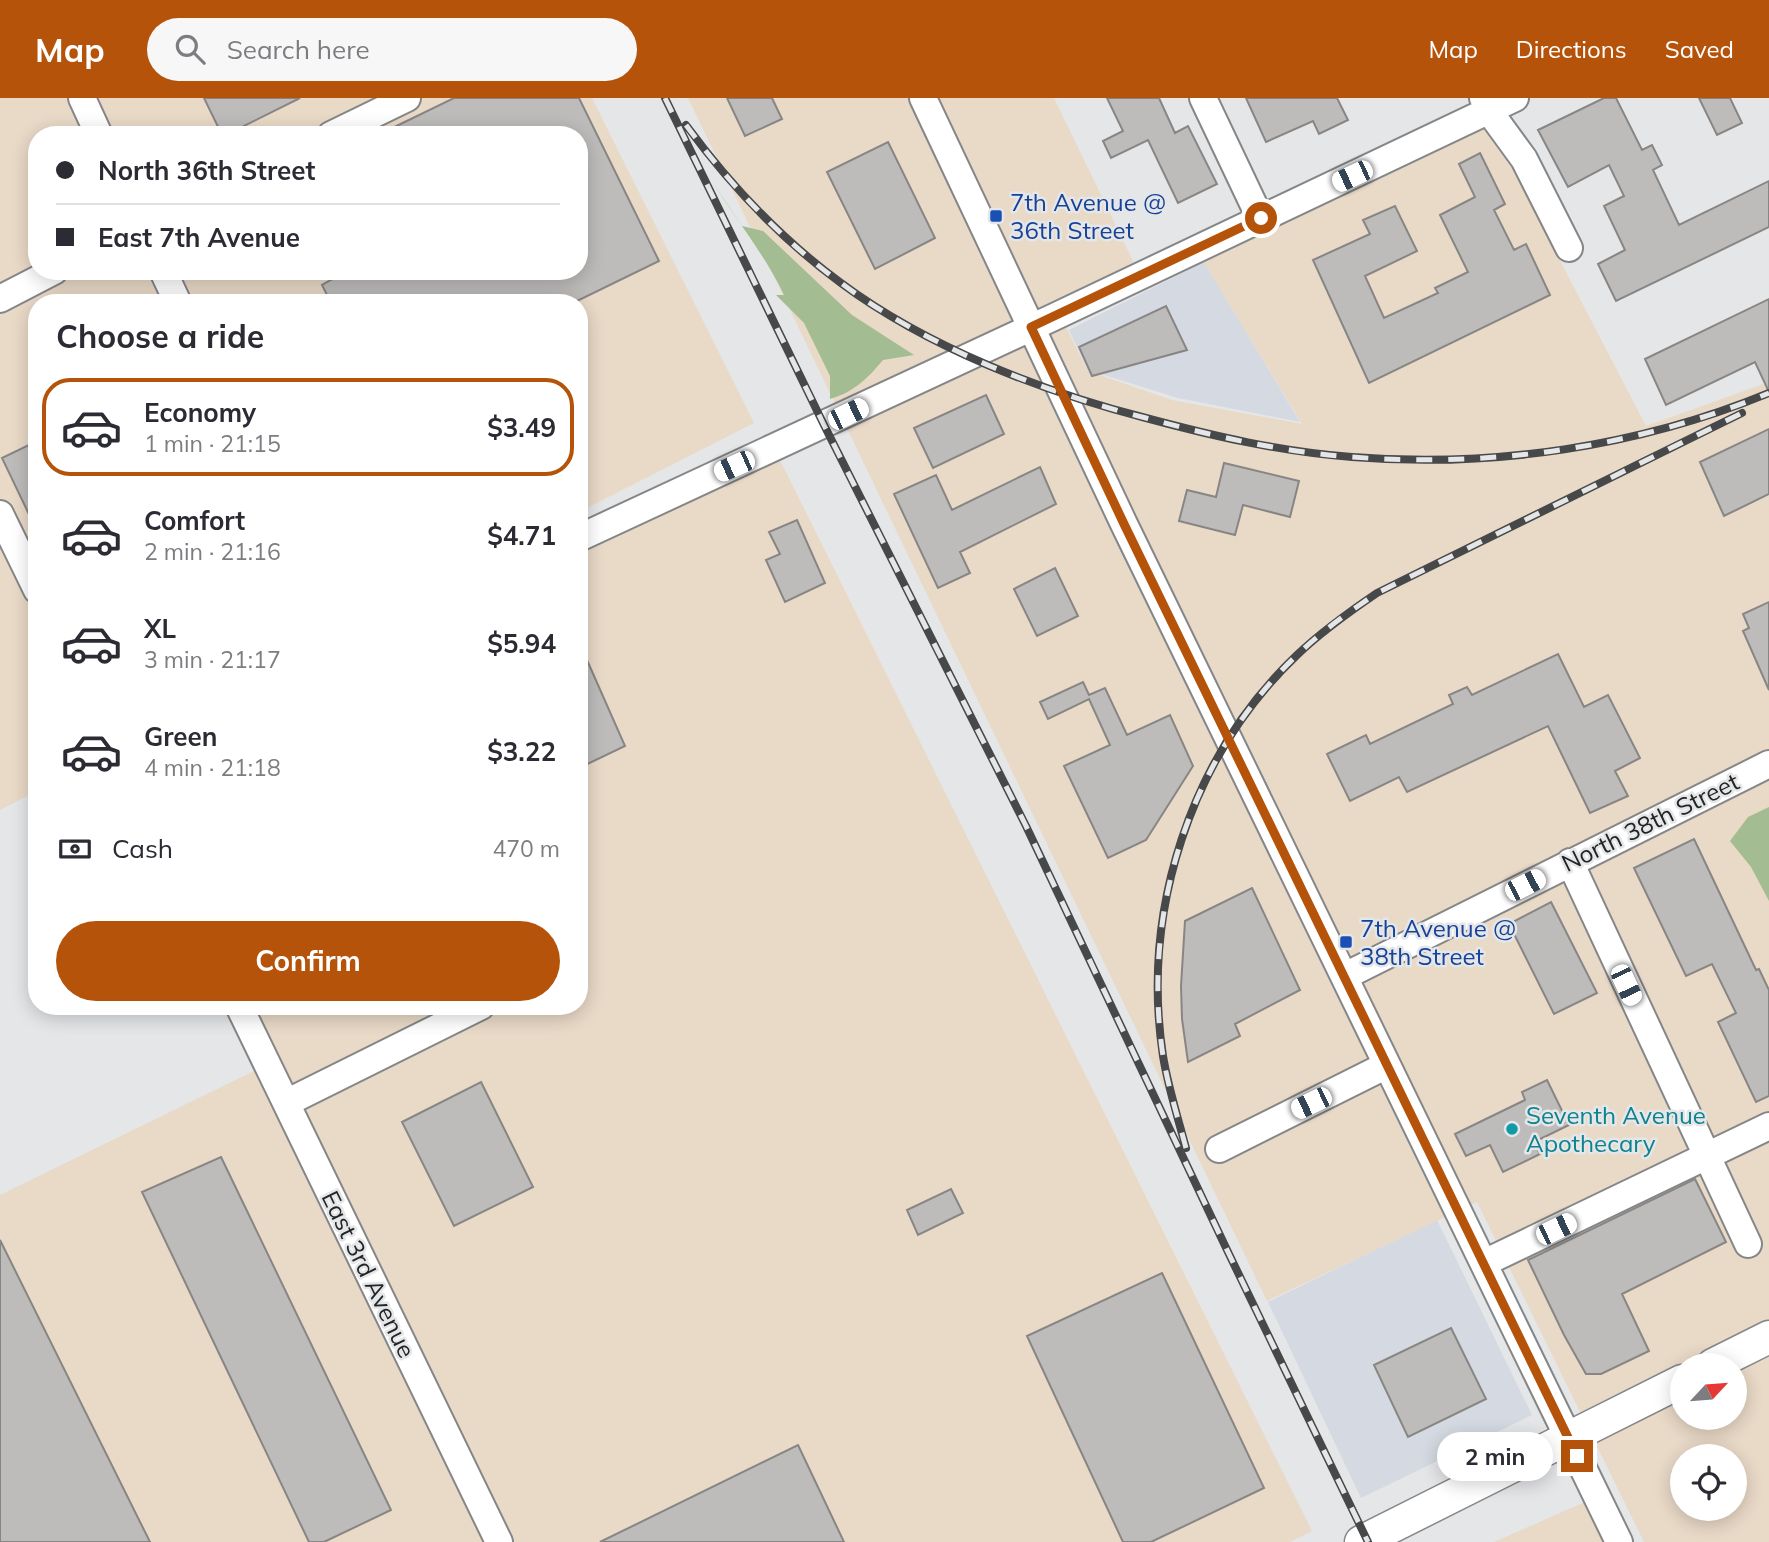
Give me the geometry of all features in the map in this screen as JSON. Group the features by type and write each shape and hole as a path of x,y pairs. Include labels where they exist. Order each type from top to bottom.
{"main road":[{"path":"1737,1353 1769,1337"},
{"path":"1361,1542 1670,1387"}],"street":[{"path":"82,98 95,126"},
{"path":"349,126 407,98"},
{"path":"923,98 1124,524 1619,1542"},
{"path":"1203,98 1261,218"},
{"path":"588,534 1261,218 1486,105 1515,98"},
{"path":"1486,105 1524,159 1569,248"},
{"path":"0,299 37,280"},
{"path":"0,514 28,572"},
{"name":"North 38th Street","path":"1345,976 1769,764"},
{"path":"1570,862 1748,1244"},
{"name":"East 3rd Avenue","path":"243,1015 499,1542"},
{"path":"286,1103 463,1015"},
{"path":"1219,1149 1387,1065"},
{"path":"1484,1263 1769,1126"}],"shaded area":[{"path":"0,98 592,98 754,423 588,507 588,294 28,294 28,796 0,810"},
{"path":"688,98 1054,98 1135,265 1054,303 1088,371 1172,400 1302,424 1203,261 1489,124 1646,426 1769,382 1769,1542 1644,1542 1477,1202 1267,1301"},
{"path":"1204,262 1300,422 1178,398 1088,370 1069,330"},
{"path":"778,456 1312,1531 1290,1542 514,1542 259,1015 588,1015 588,546"},
{"path":"262,1067 496,1542 0,1542 0,1195"},
{"path":"1437,1220 1532,1415 1361,1498 1268,1302"},
{"path":"1594,1498 1616,1542 1494,1542"}],"green space":[{"path":"742,226 763,231 852,315 914,355 883,360 860,384 830,399 830,376 804,323 776,295 784,295"},
{"path":"1769,807 1769,901 1751,867 1730,841 1748,817"}],"building":[{"path":"204,98 300,98 244,126 218,126"},
{"path":"454,98 579,98 659,261 588,296 326,294 322,285 331,280 588,280 588,126 396,126"},
{"path":"727,98 772,98 782,119 745,136"},
{"path":"1107,98 1159,98 1175,133 1188,126 1217,184 1178,203 1148,140 1111,158 1103,141 1123,131"},
{"path":"1246,98 1337,98 1348,120 1319,134 1313,121 1266,142"},
{"path":"1604,98 1616,98 1642,150 1652,145 1662,165 1653,170 1679,225 1769,181 1769,227 1616,301 1598,264 1625,250 1604,206 1624,196 1609,165 1568,187 1538,130"},
{"path":"1699,98 1730,98 1742,123 1717,135"},
{"path":"888,142 935,238 875,269 827,172"},
{"path":"1480,153 1505,204 1494,210 1514,250 1526,244 1550,295 1369,383 1313,260 1370,234 1363,220 1395,206 1417,251 1365,276 1384,318 1438,293 1435,288 1468,272 1440,215 1475,197 1459,164"},
{"path":"1769,299 1769,392 1755,362 1666,405 1645,359"},
{"path":"1166,306 1187,350 1092,376 1079,347"},
{"path":"986,395 1004,434 933,468 914,428"},
{"path":"1769,429 1769,494 1724,516 1700,462"},
{"path":"28,445 28,512 2,458"},
{"path":"1224,463 1299,481 1290,517 1243,505 1235,535 1179,521 1187,490 1216,497"},
{"path":"1040,467 1056,504 960,552 970,573 938,588 894,494 936,475 952,510"},
{"path":"797,520 825,583 785,602 766,560 780,554 769,532"},
{"path":"1055,568 1078,616 1037,636 1014,589"},
{"path":"1769,602 1769,690 1743,631 1749,628 1743,614"},
{"path":"1558,654 1584,707 1608,695 1640,758 1615,771 1628,796 1590,813 1548,726 1407,792 1399,777 1350,801 1327,754 1366,735 1370,744 1453,704 1449,695 1467,687 1472,695"},
{"path":"588,662 625,746 588,764"},
{"path":"1083,682 1089,695 1105,688 1127,735 1170,715 1193,766 1146,840 1108,858 1064,766 1110,745 1089,699 1048,719 1040,702"},
{"path":"1694,839 1756,970 1759,969 1769,990 1769,1096 1756,1102 1718,1022 1736,1013 1712,964 1686,976 1634,868"},
{"path":"1252,888 1300,990 1235,1024 1240,1036 1188,1062 1181,986 1185,921"},
{"path":"1551,902 1597,993 1554,1014 1509,924"},
{"name":"Seventh Avenue Apothecary","path":"1547,1080 1569,1125 1534,1142 1540,1154 1503,1172 1490,1145 1466,1156 1455,1134 1525,1100 1522,1092"},
{"path":"481,1082 533,1187 454,1226 402,1122"},
{"path":"221,1157 391,1510 324,1542 309,1542 142,1192"},
{"path":"1695,1179 1726,1242 1622,1294 1649,1351 1601,1374 1586,1374 1528,1260"},
{"path":"951,1189 963,1213 918,1235 907,1210"},
{"path":"0,1240 150,1542 0,1542"},
{"path":"1162,1273 1264,1488 1151,1542 1123,1542 1027,1336"},
{"path":"1451,1328 1486,1399 1408,1437 1374,1365"},
{"path":"798,1445 844,1542 600,1542"}],"railway":[{"path":"665,98 824,425 1026,826 1368,1542"},
{"path":"686,125 739,190 798,248 841,283 910,327 948,347 1027,381 1107,407 1197,431 1326,455 1405,460 1511,456 1617,440 1719,412 1769,393"},
{"path":"1186,1148 1165,1068 1158,1001 1160,947 1168,892 1182,839 1202,788 1228,740 1260,696 1306,646 1377,593 1742,413"}],"place":[{"name":"7th Avenue @ 36th Street","path":"996,216"},
{"name":"7th Avenue @ 38th Street","path":"1346,942"},
{"name":"Seventh Avenue Apothecary","path":"1512,1129"}],"route":[{"path":"1261,218 1031,327 1577,1456"}]}
